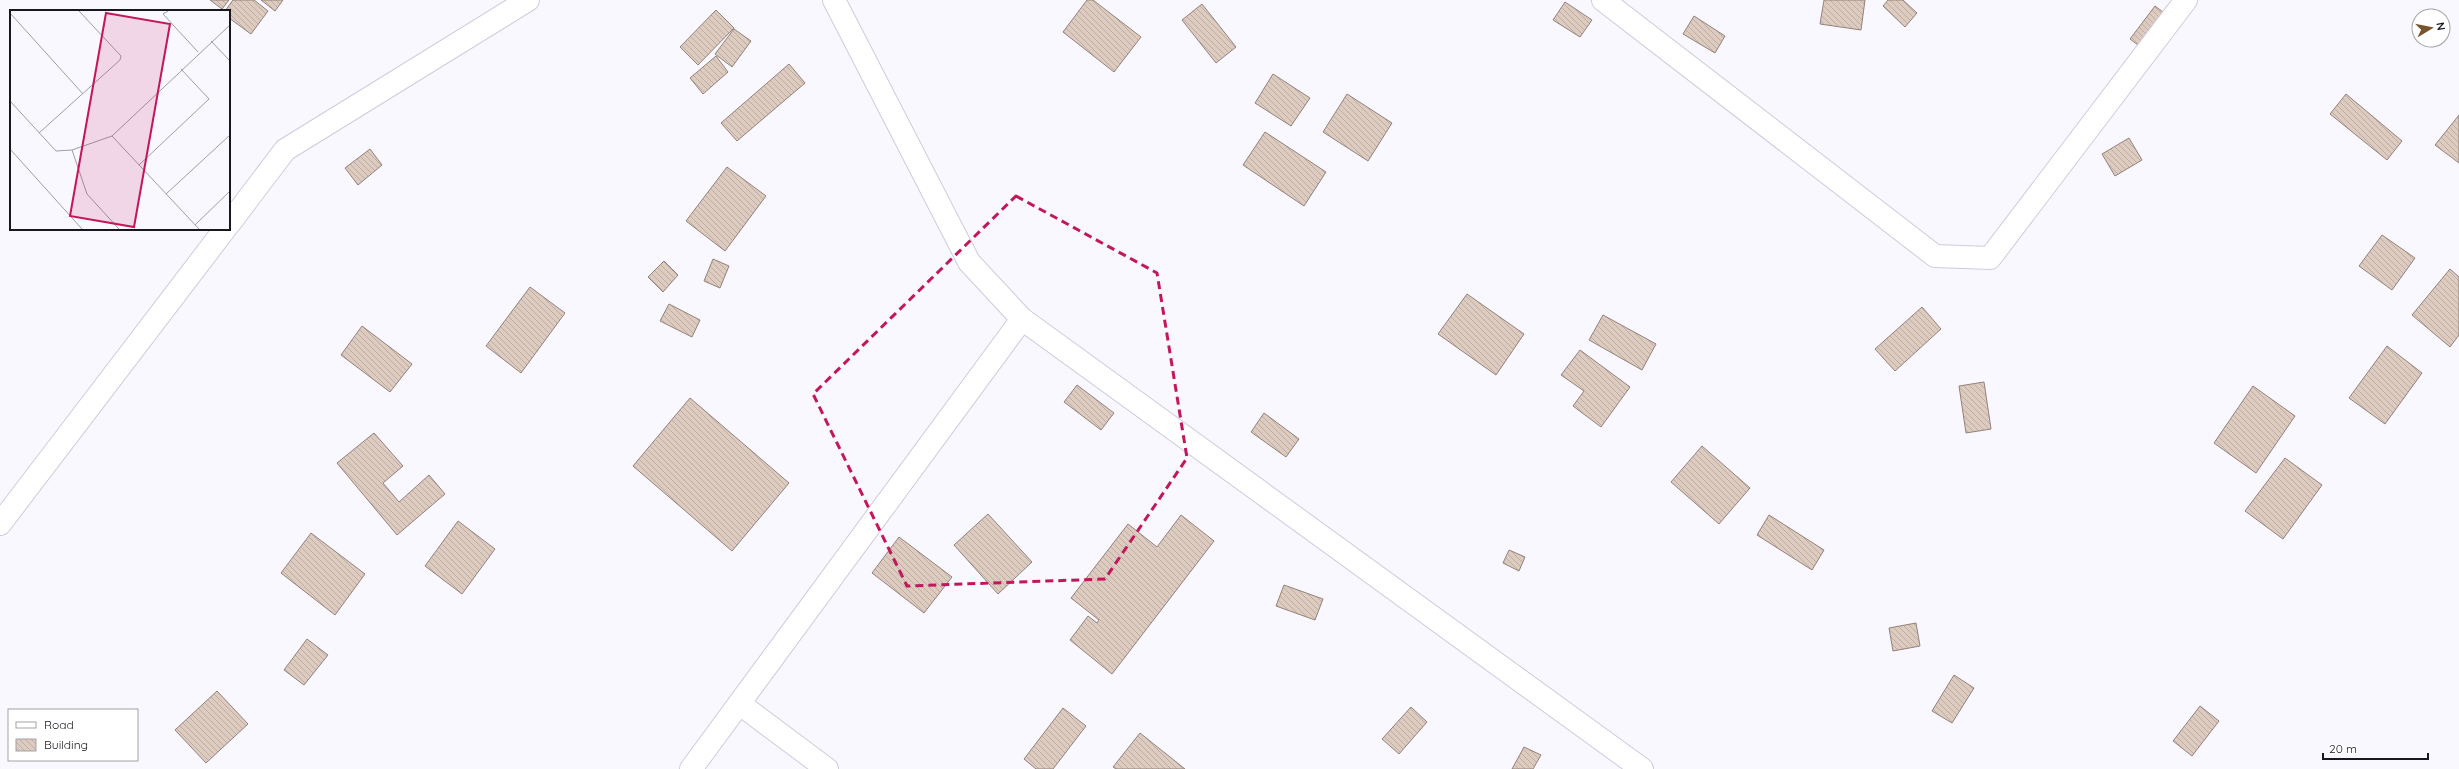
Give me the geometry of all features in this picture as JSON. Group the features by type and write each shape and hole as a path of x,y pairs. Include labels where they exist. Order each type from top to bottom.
{"street":[{"path":"230,223 285,150 528,0"},
{"path":"834,0 969,262 1022,319 1642,769"},
{"path":"1603,0 1935,256 1990,258 2186,0"},
{"path":"0,524 224,230"},
{"path":"691,769 1022,319"},
{"path":"740,704 827,769"}],"highlighted area":[{"path":"1016,196 1157,273 1187,458 1105,579 907,586 813,394"}],"building":[{"path":"210,0 229,0 222,9"},
{"path":"233,0 254,0 268,11 251,34 230,19 230,10 226,10"},
{"path":"261,0 283,0 275,11"},
{"path":"1087,0 1093,0 1141,37 1114,72 1063,32"},
{"path":"1824,0 1865,0 1861,30 1820,24"},
{"path":"1888,0 1903,0 1917,13 1905,27 1883,6"},
{"path":"1565,2 1592,20 1580,37 1553,20"},
{"path":"1202,4 1236,47 1216,63 1182,20"},
{"path":"2155,6 2167,15 2142,48 2130,39"},
{"path":"716,10 734,28 698,65 680,47"},
{"path":"1694,16 1725,36 1715,53 1683,34"},
{"path":"734,29 751,41 732,67 715,54"},
{"path":"716,56 728,72 703,94 690,78"},
{"path":"789,64 805,83 737,141 721,123"},
{"path":"1273,74 1310,98 1291,126 1255,103"},
{"path":"1347,94 1392,123 1368,161 1323,132"},
{"path":"2346,94 2402,141 2387,160 2330,114"},
{"path":"2459,115 2459,163 2435,145"},
{"path":"1265,132 1326,172 1304,206 1243,165"},
{"path":"2129,138 2142,160 2115,176 2102,154"},
{"path":"370,149 382,165 358,185 345,168"},
{"path":"727,167 766,196 725,251 686,221"},
{"path":"2382,235 2415,258 2392,290 2359,266"},
{"path":"713,259 729,266 720,288 704,281"},
{"path":"664,261 678,275 663,292 648,277"},
{"path":"2450,269 2459,277 2459,335 2450,347 2412,315"},
{"path":"530,287 565,313 521,373 486,346"},
{"path":"1467,294 1524,334 1496,375 1438,334"},
{"path":"669,304 700,320 692,337 660,321"},
{"path":"1922,307 1941,329 1895,371 1875,349"},
{"path":"1603,315 1656,344 1642,370 1589,340"},
{"path":"362,326 412,364 390,392 341,355"},
{"path":"2387,346 2422,373 2385,424 2349,398"},
{"path":"1580,350 1630,387 1601,427 1573,406 1584,391 1561,375"},
{"path":"1984,382 1991,429 1966,433 1959,386"},
{"path":"1077,385 1114,413 1101,430 1064,402"},
{"path":"2253,386 2295,416 2256,473 2214,443"},
{"path":"690,398 789,483 732,551 633,466"},
{"path":"1264,413 1299,439 1286,457 1251,432"},
{"path":"374,433 403,466 383,483 399,502 429,475 445,494 397,535 337,463"},
{"path":"1702,446 1750,488 1719,524 1671,482"},
{"path":"2285,458 2322,485 2283,539 2245,511"},
{"path":"988,514 1032,562 998,594 954,545"},
{"path":"1181,515 1214,541 1112,674 1070,640 1088,616 1097,623 1099,620 1071,598 1128,524 1157,547"},
{"path":"1769,515 1824,550 1812,570 1757,535"},
{"path":"458,521 495,549 462,594 425,566"},
{"path":"311,533 365,574 335,615 281,573"},
{"path":"899,537 952,577 924,613 872,573"},
{"path":"1509,550 1525,557 1519,571 1503,563"},
{"path":"1284,585 1323,599 1315,620 1276,606"},
{"path":"1916,623 1920,646 1893,651 1889,628"},
{"path":"307,639 328,655 304,685 284,670"},
{"path":"1954,675 1974,688 1952,723 1932,711"},
{"path":"217,691 248,724 206,763 175,730"},
{"path":"2200,706 2219,721 2192,756 2173,741"},
{"path":"1411,707 1427,722 1399,754 1382,739"},
{"path":"1063,708 1086,726 1053,769 1036,769 1024,759"},
{"path":"1140,733 1185,769 1116,769 1113,767"},
{"path":"1524,747 1541,755 1533,769 1512,769"}]}
